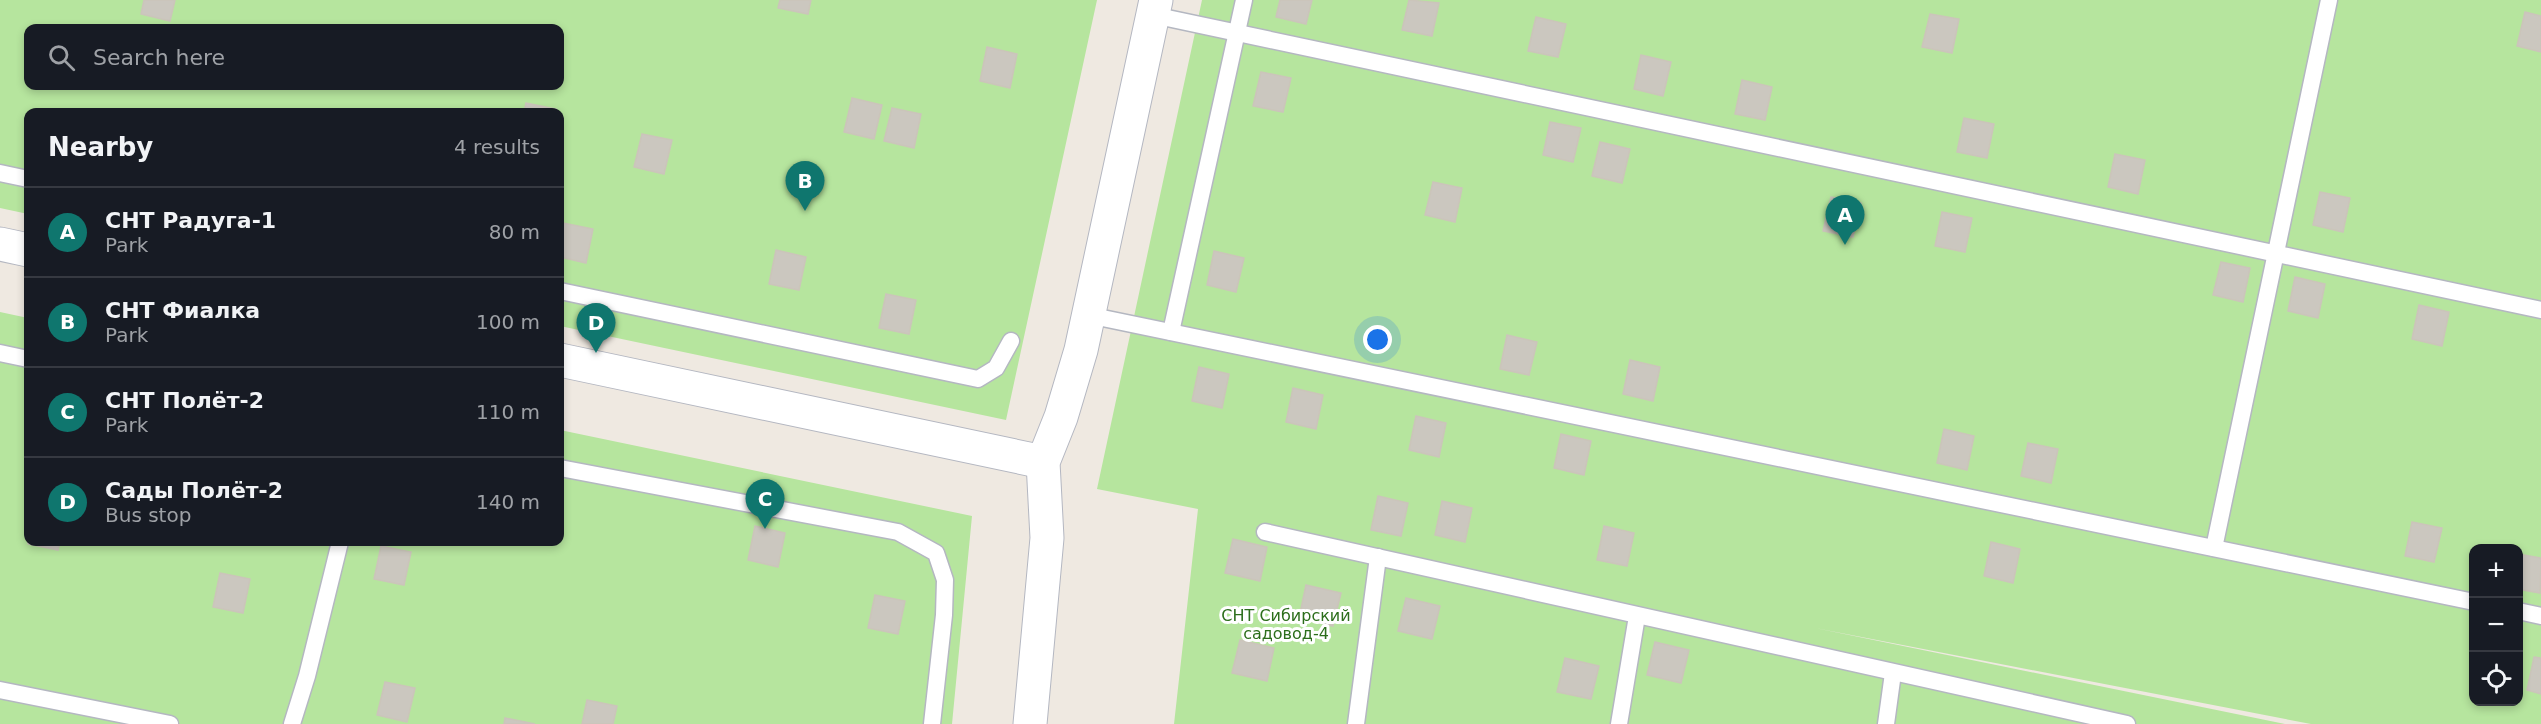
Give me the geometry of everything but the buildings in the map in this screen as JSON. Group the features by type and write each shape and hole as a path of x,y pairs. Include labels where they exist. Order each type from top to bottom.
{"street":[{"path":"1030,724 1047,538 1043,462 1060,417 1088,315 1155,7"},
{"path":"0,244 24,249"},
{"path":"564,361 1043,462"}],"lane":[{"path":"1171,332 1244,0"},
{"path":"2214,548 2329,0"},
{"path":"1155,7 1236,33 2541,310"},
{"path":"0,173 24,178"},
{"path":"564,292 978,379 996,368 1011,342"},
{"path":"1088,315 2469,601"},
{"path":"0,353 24,358"},
{"path":"564,469 898,532 936,553 945,580 944,615 932,724"},
{"path":"1265,532 2127,724"},
{"path":"292,724 307,676 339,546"},
{"path":"1356,724 1378,557"},
{"path":"2523,612 2541,616"},
{"path":"1619,724 1637,616"},
{"path":"1886,724 1893,673"},
{"path":"0,690 170,724"}],"green space":[{"path":"0,0 1097,0 1006,420 564,327 564,108 24,108 24,213 0,208"},
{"name":"СНТ Сибирский садовод-4","path":"1202,0 2541,0 2541,724 2311,724 1815,628 2285,724 1174,724 1198,509 1097,489"},
{"path":"0,312 24,317 24,546 564,546 564,431 972,516 952,724 0,724"}],"place":[{"name":"СНТ Фиалка","path":"805,211"},
{"name":"СНТ Радуга-1","path":"1845,245"},
{"name":"Сады Полёт-2","path":"596,353"},
{"name":"СНТ Полёт-2","path":"765,529"}]}
